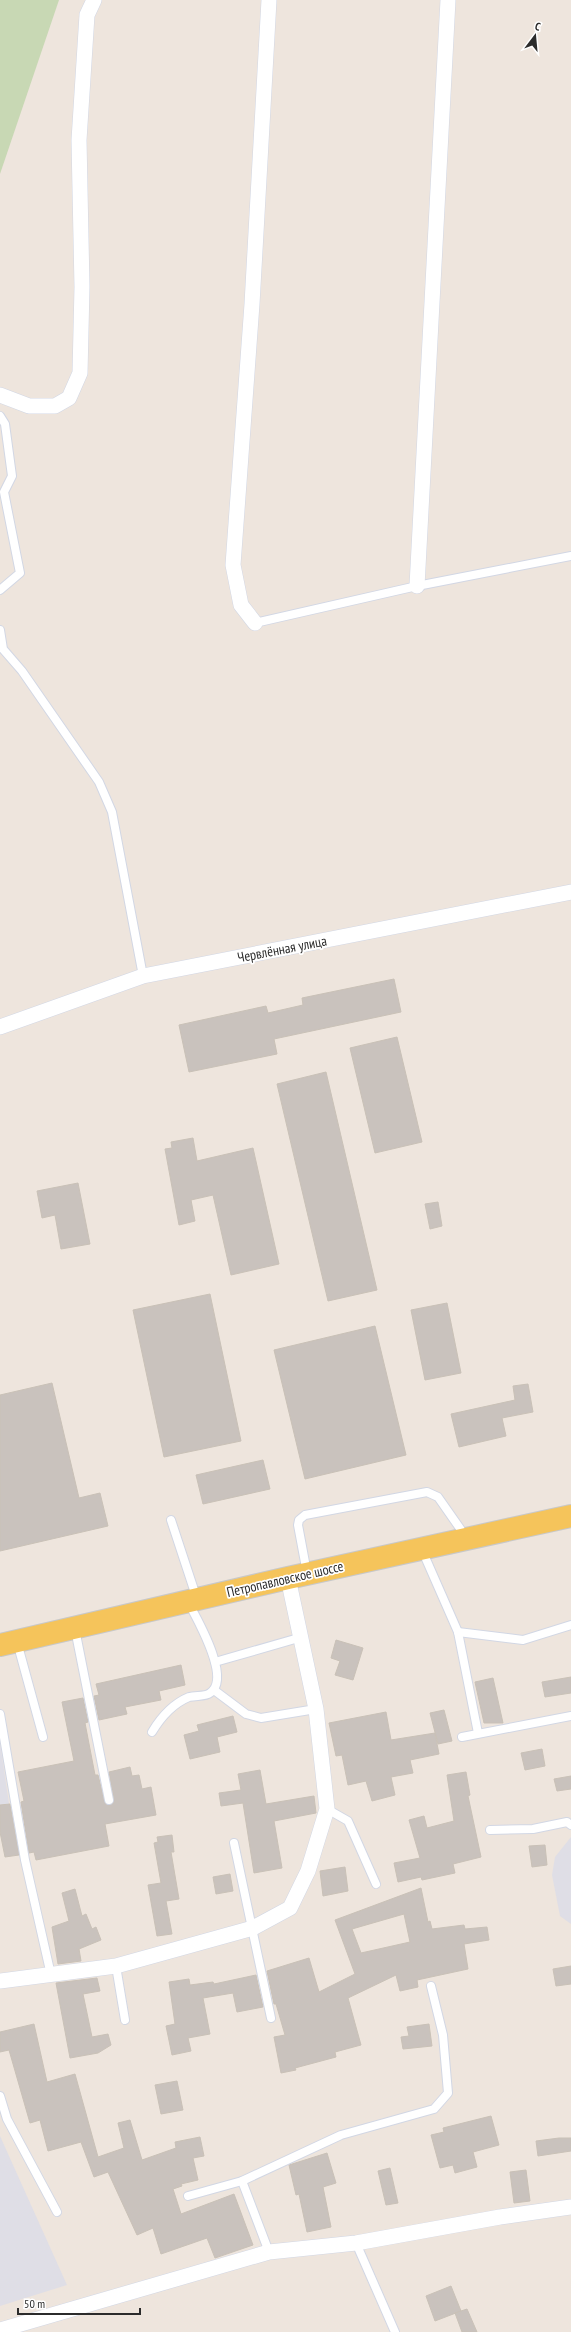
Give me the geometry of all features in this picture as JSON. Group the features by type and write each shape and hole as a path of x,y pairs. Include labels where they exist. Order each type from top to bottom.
{"main road":[{"name":"Петропавловское шоссе","path":"8,1643 297,1576 571,1516"}],"street":[{"path":"0,395 29,406 55,406 69,398 80,372 82,287 79,140 87,15 94,0"},
{"path":"255,622 241,604 233,565 252,304 269,0"},
{"path":"417,586 448,0"},
{"name":"Червлённая улица","path":"0,1027 143,976 571,892"},
{"path":"0,1981 116,1966 253,1928 290,1908 308,1871 327,1809 316,1708 302,1637 297,1576"},
{"path":"0,2330 269,2252 356,2243 500,2217 571,2208"}],"lane":[{"path":"0,416 5,424 12,476 4,492 20,573 0,590"},
{"path":"255,622 417,586 571,556"},
{"path":"0,630 3,649 22,671 98,782 112,812 143,976"},
{"path":"297,1576 298,1525 300,1520 305,1515 427,1492 433,1493 438,1497 467,1539"},
{"path":"152,1732 163,1714 189,1698 209,1694 214,1690 217,1681 215,1662 193,1601 171,1520"},
{"path":"421,1549 458,1632 478,1732"},
{"path":"458,1632 523,1640 571,1625"},
{"path":"75,1628 109,1800"},
{"path":"215,1662 302,1637"},
{"path":"8,1643 43,1737"},
{"path":"214,1690 252,1717 261,1718 316,1708"},
{"path":"0,1714 25,1860 51,1975"},
{"path":"462,1737 478,1732 571,1716"},
{"path":"327,1809 348,1821 376,1884"},
{"path":"490,1830 533,1829 567,1822 571,1825"},
{"path":"234,1843 271,2018"},
{"path":"116,1966 125,2020"},
{"path":"188,2196 242,2180 341,2135 434,2109 448,2093 443,2036 431,1986"},
{"path":"0,2096 7,2119 57,2212"},
{"path":"242,2180 269,2252"},
{"path":"356,2243 395,2332"}],"shaded area":[{"path":"0,1743 11,1817 0,1819"},
{"path":"571,1837 571,1924 560,1916 552,1875 555,1857"},
{"path":"0,2136 67,2285 0,2306"}],"green space":[{"path":"0,0 59,0 0,174"}],"building":[{"path":"394,979 401,1012 274,1039 277,1054 189,1072 179,1025 266,1006 268,1013 303,1005 302,998"},
{"path":"397,1037 422,1142 375,1153 350,1048"},
{"path":"326,1072 377,1290 328,1301 277,1084"},
{"path":"193,1138 197,1161 253,1148 279,1264 231,1275 213,1195 191,1200 195,1221 179,1225 165,1149 172,1148 171,1142"},
{"path":"78,1183 90,1244 61,1249 55,1215 42,1218 37,1191"},
{"path":"438,1202 442,1226 430,1229 425,1204"},
{"path":"210,1294 241,1441 164,1457 133,1310"},
{"path":"447,1303 461,1373 425,1380 411,1310"},
{"path":"375,1326 406,1455 305,1479 274,1350"},
{"path":"52,1383 79,1498 100,1493 108,1526 0,1551 0,1395"},
{"path":"528,1384 533,1412 502,1418 506,1436 459,1447 451,1414 515,1400 513,1386"},
{"path":"263,1460 270,1489 203,1504 196,1475"},
{"path":"336,1640 363,1648 353,1680 335,1675 340,1661 331,1658"},
{"path":"181,1665 185,1685 159,1691 161,1700 125,1707 127,1714 99,1720 94,1696 99,1695 96,1684"},
{"path":"571,1677 571,1693 545,1697 542,1682"},
{"path":"493,1678 503,1723 484,1723 475,1682"},
{"path":"83,1698 88,1722 85,1723 95,1775 98,1775 105,1803 110,1805 114,1801 109,1772 130,1767 132,1776 139,1775 142,1789 151,1787 156,1815 105,1824 109,1846 36,1860 34,1852 29,1853 21,1802 24,1801 18,1772 74,1761 62,1702"},
{"path":"444,1710 452,1741 438,1744 430,1713"},
{"path":"386,1712 391,1740 435,1733 439,1754 410,1760 413,1773 391,1777 395,1795 372,1801 366,1781 348,1785 342,1755 336,1756 329,1723"},
{"path":"233,1716 237,1732 217,1737 220,1752 190,1759 184,1735 199,1731 197,1725"},
{"path":"542,1749 545,1766 525,1770 521,1753"},
{"path":"260,1770 266,1804 314,1796 316,1813 274,1821 282,1868 254,1873 243,1803 221,1806 219,1793 241,1790 238,1774"},
{"path":"466,1772 470,1795 468,1796 481,1857 453,1864 455,1873 422,1880 421,1877 398,1882 394,1863 420,1858 409,1820 424,1816 427,1828 454,1821 447,1775"},
{"path":"571,1776 571,1789 557,1791 554,1779"},
{"path":"10,1804 19,1855 5,1857 0,1832 0,1805"},
{"path":"172,1835 174,1852 171,1852 179,1899 166,1901 172,1934 157,1936 148,1885 161,1883 154,1843 158,1842 157,1837"},
{"path":"545,1845 547,1865 532,1867 529,1846"},
{"path":"345,1867 348,1891 323,1896 320,1871"},
{"path":"230,1874 233,1891 216,1894 213,1877"},
{"path":"421,1888 428,1922 430,1921 432,1929 464,1925 465,1929 487,1927 489,1940 464,1944 468,1969 417,1980 418,1987 400,1991 396,1975 348,1998 361,2045 335,2052 336,2057 295,2068 296,2070 281,2073 274,2037 285,2035 276,2004 274,2004 267,1971 309,1958 319,1992 355,1974 335,1920","holes":["404,1914 410,1942 361,1953 352,1929"]},
{"path":"75,1889 82,1916 86,1914 92,1929 96,1927 101,1940 79,1949 81,1961 58,1964 52,1927 69,1921 62,1893"},
{"path":"571,1966 571,1984 556,1986 553,1969"},
{"path":"256,1975 263,2007 237,2012 233,1993 203,1998 210,2034 188,2038 191,2051 172,2055 166,2026 175,2024 169,1982 189,1979 190,1985 213,1982 214,1984"},
{"path":"97,1978 100,1991 83,1994 92,2037 108,2034 111,2045 98,2053 70,2058 56,1983"},
{"path":"34,2024 47,2082 75,2074 98,2157 124,2148 118,2123 130,2120 142,2160 176,2148 175,2142 200,2137 204,2156 193,2158 198,2180 181,2184 182,2186 173,2189 181,2214 234,2194 253,2245 215,2258 207,2238 161,2254 153,2228 137,2235 108,2172 94,2177 81,2142 48,2151 40,2120 30,2123 9,2050 0,2052 0,2032"},
{"path":"429,2024 432,2046 403,2049 401,2037 409,2036 407,2027"},
{"path":"177,2081 183,2110 161,2114 155,2085"},
{"path":"491,2116 499,2145 473,2152 477,2167 455,2173 453,2165 440,2168 431,2135 444,2132 443,2128"},
{"path":"571,2138 571,2151 538,2156 536,2141"},
{"path":"327,2153 336,2183 323,2187 331,2227 307,2232 299,2194 296,2195 289,2165"},
{"path":"390,2168 398,2203 386,2205 378,2171"},
{"path":"526,2170 530,2201 514,2203 510,2172"},
{"path":"451,2286 461,2311 435,2321 426,2296"},
{"path":"467,2309 477,2332 462,2332 455,2313"}]}
